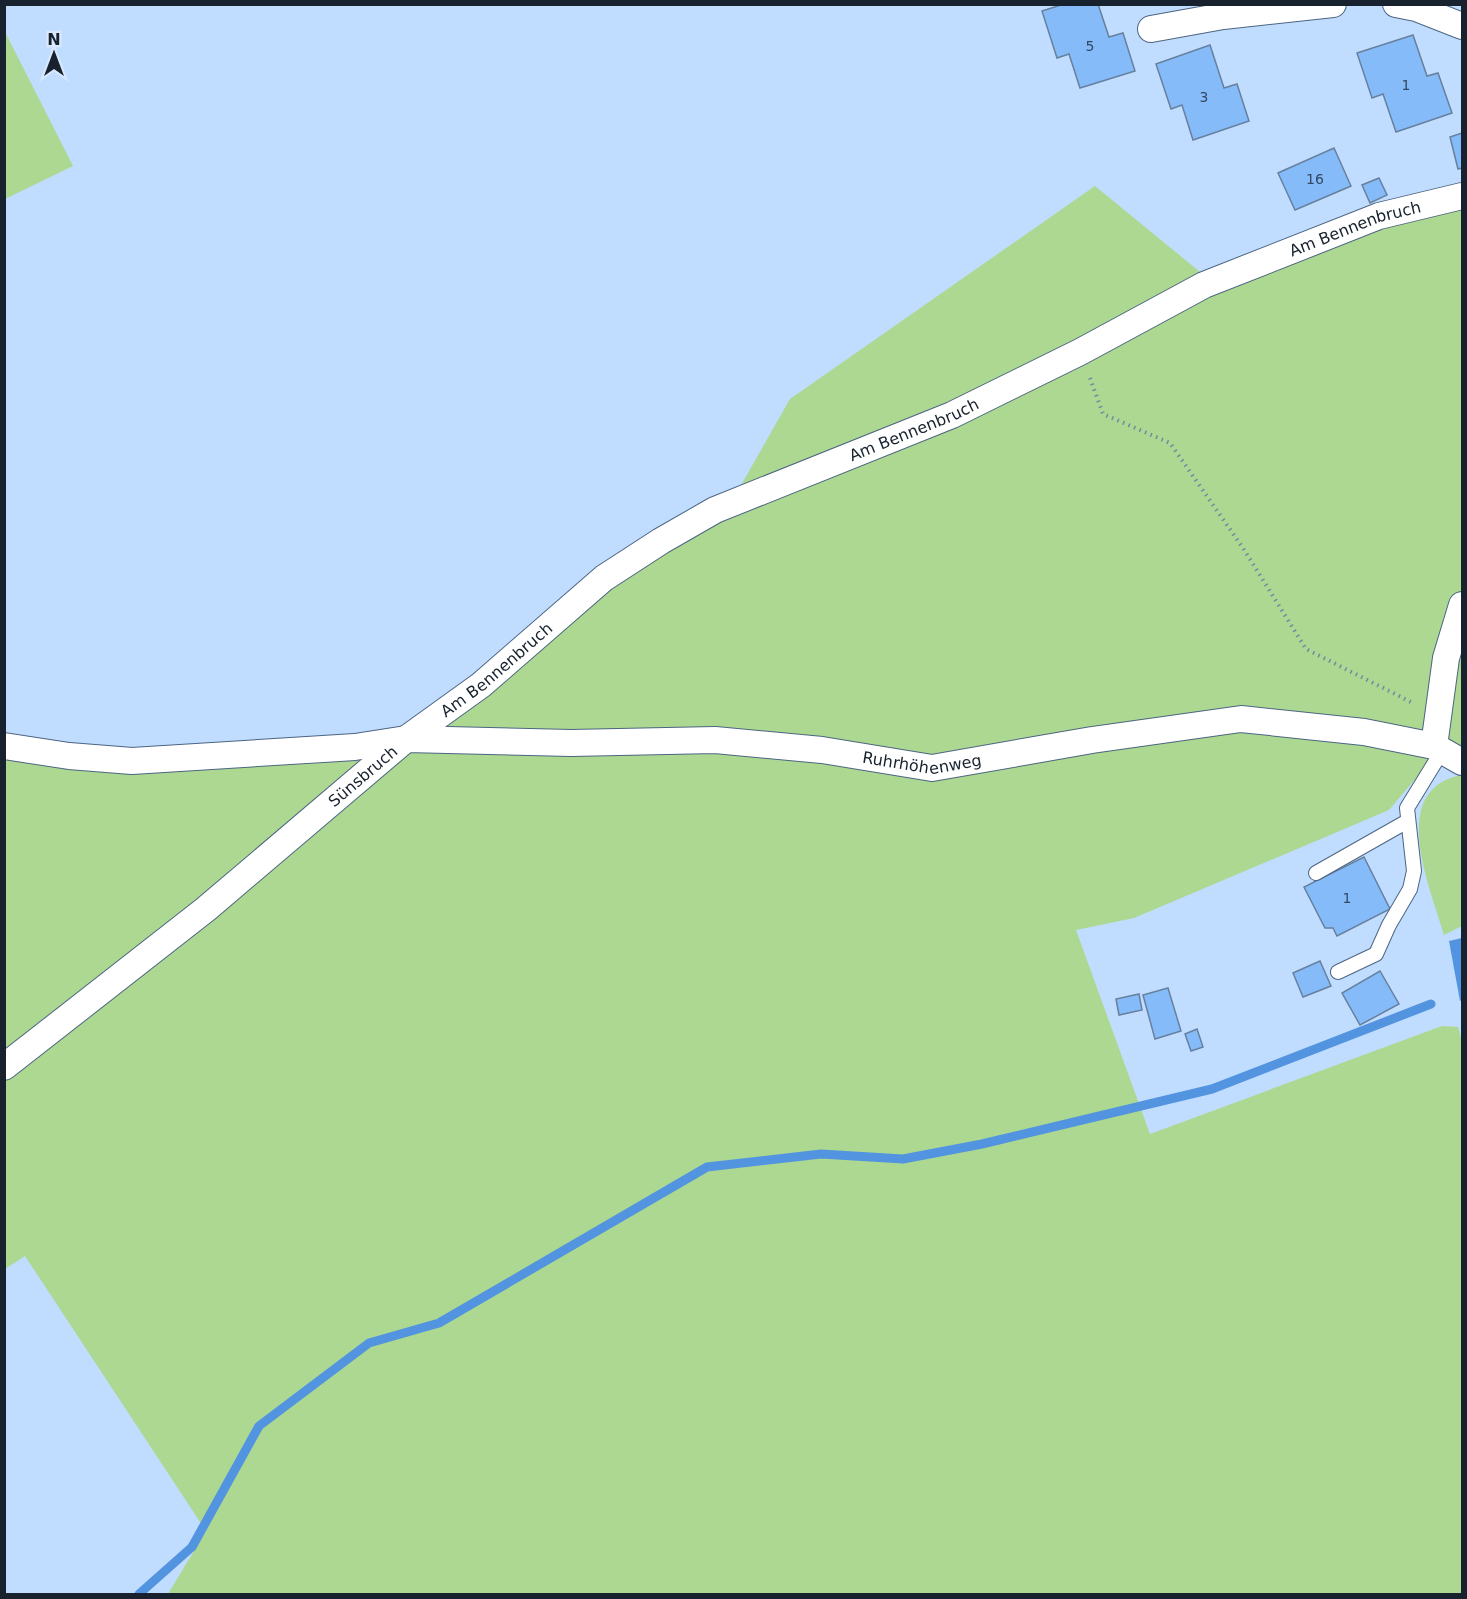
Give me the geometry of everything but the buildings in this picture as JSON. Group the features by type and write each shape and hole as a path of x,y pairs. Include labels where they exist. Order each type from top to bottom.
{"street":[{"path":"1151,29 1223,16 1333,4"},
{"path":"1396,4 1416,8 1462,26"},
{"name":"Am Bennenbruch","path":"406,739 481,685 604,578 715,510 952,415 1080,352 1204,285 1379,216 1462,196"},
{"path":"1446,753 1437,715 1446,658 1462,605"},
{"name":"Ruhrhöhenweg","path":"406,739 571,743 715,740 822,750 932,768 1092,740 1241,719 1337,727 1446,753"},
{"name":"Sünsbruch","path":"4,746 69,756 132,761 333,749 406,739"},
{"name":"Sünsbruch","path":"4,1067 206,909 406,739"}],"lane":[{"path":"1338,972 1376,954 1389,925 1410,890 1414,871 1406,822 1407,808 1446,753"},
{"path":"1316,873 1406,822"}],"path":[{"path":"1080,352 1103,414 1170,443 1243,548 1306,649 1437,715"}],"green space":[{"path":"4,30 73,166 5,199 4,199"},
{"path":"1095,186 1205,276 1462,202 1462,758 1434,742 1399,734 1337,723 1241,714 1087,734 930,760 844,746 837,761 934,776 1243,722 1336,730 1439,751 1389,810 1134,918 1076,930 1150,1134 1442,1026 1458,1027 1462,1041 1462,1594 168,1594 206,1531 25,1256 5,1269 5,1072 282,856 409,742 484,687 534,640 607,581 714,517 741,507 736,494 790,399"},
{"path":"386,749 5,1062 5,753"},
{"path":"1462,775 1462,926 1444,935 1424,867 1419,819 1425,799 1439,784"}],"water":[{"path":"1462,938 1462,1000 1460,1001 1449,941"}],"waterway":[{"path":"139,1594 192,1547 259,1426 369,1343 439,1323 707,1167 821,1154 903,1159 982,1144 1212,1089 1431,1004"}]}
